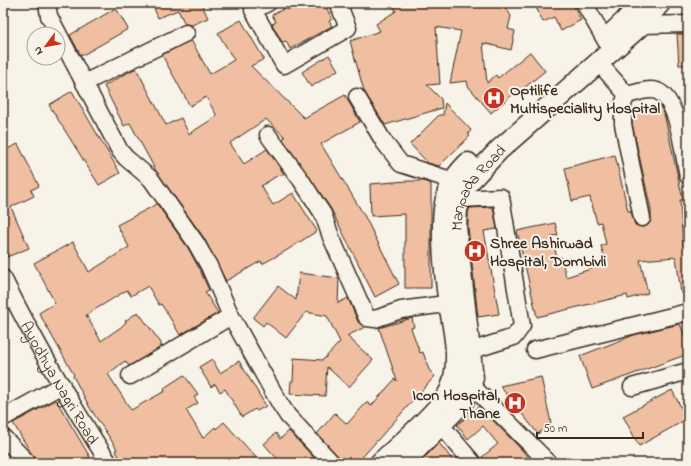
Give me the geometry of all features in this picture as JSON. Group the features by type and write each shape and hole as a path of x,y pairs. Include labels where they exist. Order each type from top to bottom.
{"main road":[{"name":"Manpada Road","path":"605,51 625,21 641,3"},
{"name":"Manpada Road","path":"380,463 436,420 463,402 462,381 457,362 457,209 453,192 467,184 499,150 605,51 641,25 660,3"},
{"name":"Manpada Road","path":"457,302 470,351 473,378 462,381"},
{"name":"Manpada Road","path":"403,463 436,420"}],"street":[{"path":"47,3 49,16 120,151 151,179 196,243 210,266 231,316 288,416 332,463"},
{"path":"268,3 253,10 284,65 348,28 338,3"},
{"path":"584,3 605,51 627,95"},
{"path":"641,25 688,24"},
{"path":"84,83 186,33"},
{"path":"627,95 638,92 656,91 666,97 674,112 688,176"},
{"path":"627,95 623,104 623,124 642,218"},
{"path":"357,97 384,142 401,164 453,192 501,197 522,326 514,337 470,351"},
{"path":"268,135 301,180 323,214 331,237 368,318 375,319 401,310 457,302"},
{"name":"Ayodhya Nagri Road","path":"3,278 28,328 77,412 109,463"},
{"path":"535,350 688,312"},
{"path":"130,376 231,316"},
{"path":"632,387 688,371"},
{"path":"462,381 477,391 547,461"},
{"path":"3,418 62,386"},
{"path":"436,420 473,463"},
{"path":"3,437 28,463"}],"building":[{"path":"152,3 201,3 208,18 192,25 185,24 178,10 158,18"},
{"path":"300,3 324,3 332,19 329,21 332,26 290,49 286,41 282,42 272,24 276,22 272,15 285,8 287,10"},
{"path":"392,3 503,3 511,16 508,29 515,31 511,50 483,43 487,83 496,75 498,78 530,52 545,71 519,92 518,90 491,113 468,86 467,81 450,83 461,31 436,27 440,84 427,85 441,99 442,108 385,125 364,91 350,41 380,31 376,24 396,11"},
{"path":"534,3 572,3 581,20 561,31 554,17 543,22"},
{"path":"116,8 128,29 81,56 70,35"},
{"path":"241,20 264,59 251,66 304,118 345,95 360,122 321,144 364,215 399,284 375,297 331,209 283,139 285,137 266,119 230,143 244,164 267,149 284,174 281,176 280,174 261,186 273,205 293,193 317,231 284,252 262,264 261,261 226,281 204,238 156,171 130,123 124,126 104,86 136,68 166,125 181,118 189,134 217,116 206,97 190,106 162,55 191,40 210,74 234,60 218,33"},
{"path":"677,34 688,34 688,65 679,65"},
{"path":"329,55 338,70 311,87 302,72"},
{"path":"72,91 120,173 99,185 49,105"},
{"path":"445,103 471,130 468,134 470,136 439,166 428,163 410,144 439,115 443,115"},
{"path":"659,105 664,113 683,200 680,200 683,246 688,246 688,292 681,293 676,257 640,260 648,293 628,299 627,295 537,317 517,231 555,223 558,235 552,236 557,258 561,257 566,277 606,264 601,246 606,244 601,222 597,223 590,197 572,201 565,168 615,155 628,211 631,211 635,225 643,227 648,225 651,221 651,210 632,123 632,109"},
{"path":"18,144 39,186 31,190 34,196 11,207 29,248 7,257 3,249 3,151"},
{"path":"424,181 431,184 431,288 405,288 405,214 371,216 370,184"},
{"path":"157,204 188,248 209,290 205,292 218,313 180,335 148,286 131,296 127,290 86,315 101,341 121,327 126,322 125,321 138,312 161,343 161,347 129,366 125,361 108,374 131,410 165,391 164,388 184,375 198,394 194,397 198,403 186,410 203,438 215,427 216,429 224,422 261,463 130,463 127,458 122,461 115,450 117,449 90,408 73,376 74,375 39,313 55,303 34,263 73,242 89,272 129,247 117,225"},
{"path":"493,207 497,229 484,231 499,314 478,317 468,227 468,212 470,208"},
{"path":"299,273 339,278 338,303 348,298 358,322 365,327 347,336 373,360 349,387 327,367 325,396 290,394 291,381 293,381 294,358 323,360 340,342 327,316 306,312 286,338 266,322 263,326 253,318 278,286 296,300"},
{"path":"412,318 414,327 411,328 420,353 423,352 429,370 435,376 357,463 341,463 339,457 317,434 335,413 347,424 367,402 371,406 395,379 397,381 379,328"},
{"path":"680,324 688,344 688,354 592,389 580,356 634,335"},
{"path":"212,359 220,373 239,361 266,406 257,411 255,409 242,417 225,389 220,392 215,384 211,387 199,367"},
{"path":"541,377 551,423 538,434 500,386"},
{"path":"672,390 687,419 639,446 623,416"},
{"path":"56,400 90,457 80,463 37,463 13,423"},
{"path":"479,406 533,463 487,463 482,457 498,444 483,426 468,439 457,425"},
{"path":"289,431 319,463 281,463 264,444 276,433 280,439"},
{"path":"439,443 455,463 419,463"}],"place":[{"name":"Optilife Multispeciality Hospital","path":"494,98"},
{"name":"Shree Ashirwad Hospital, Dombivli","path":"475,251"},
{"name":"Icon Hospital, Thane","path":"515,403"}]}
